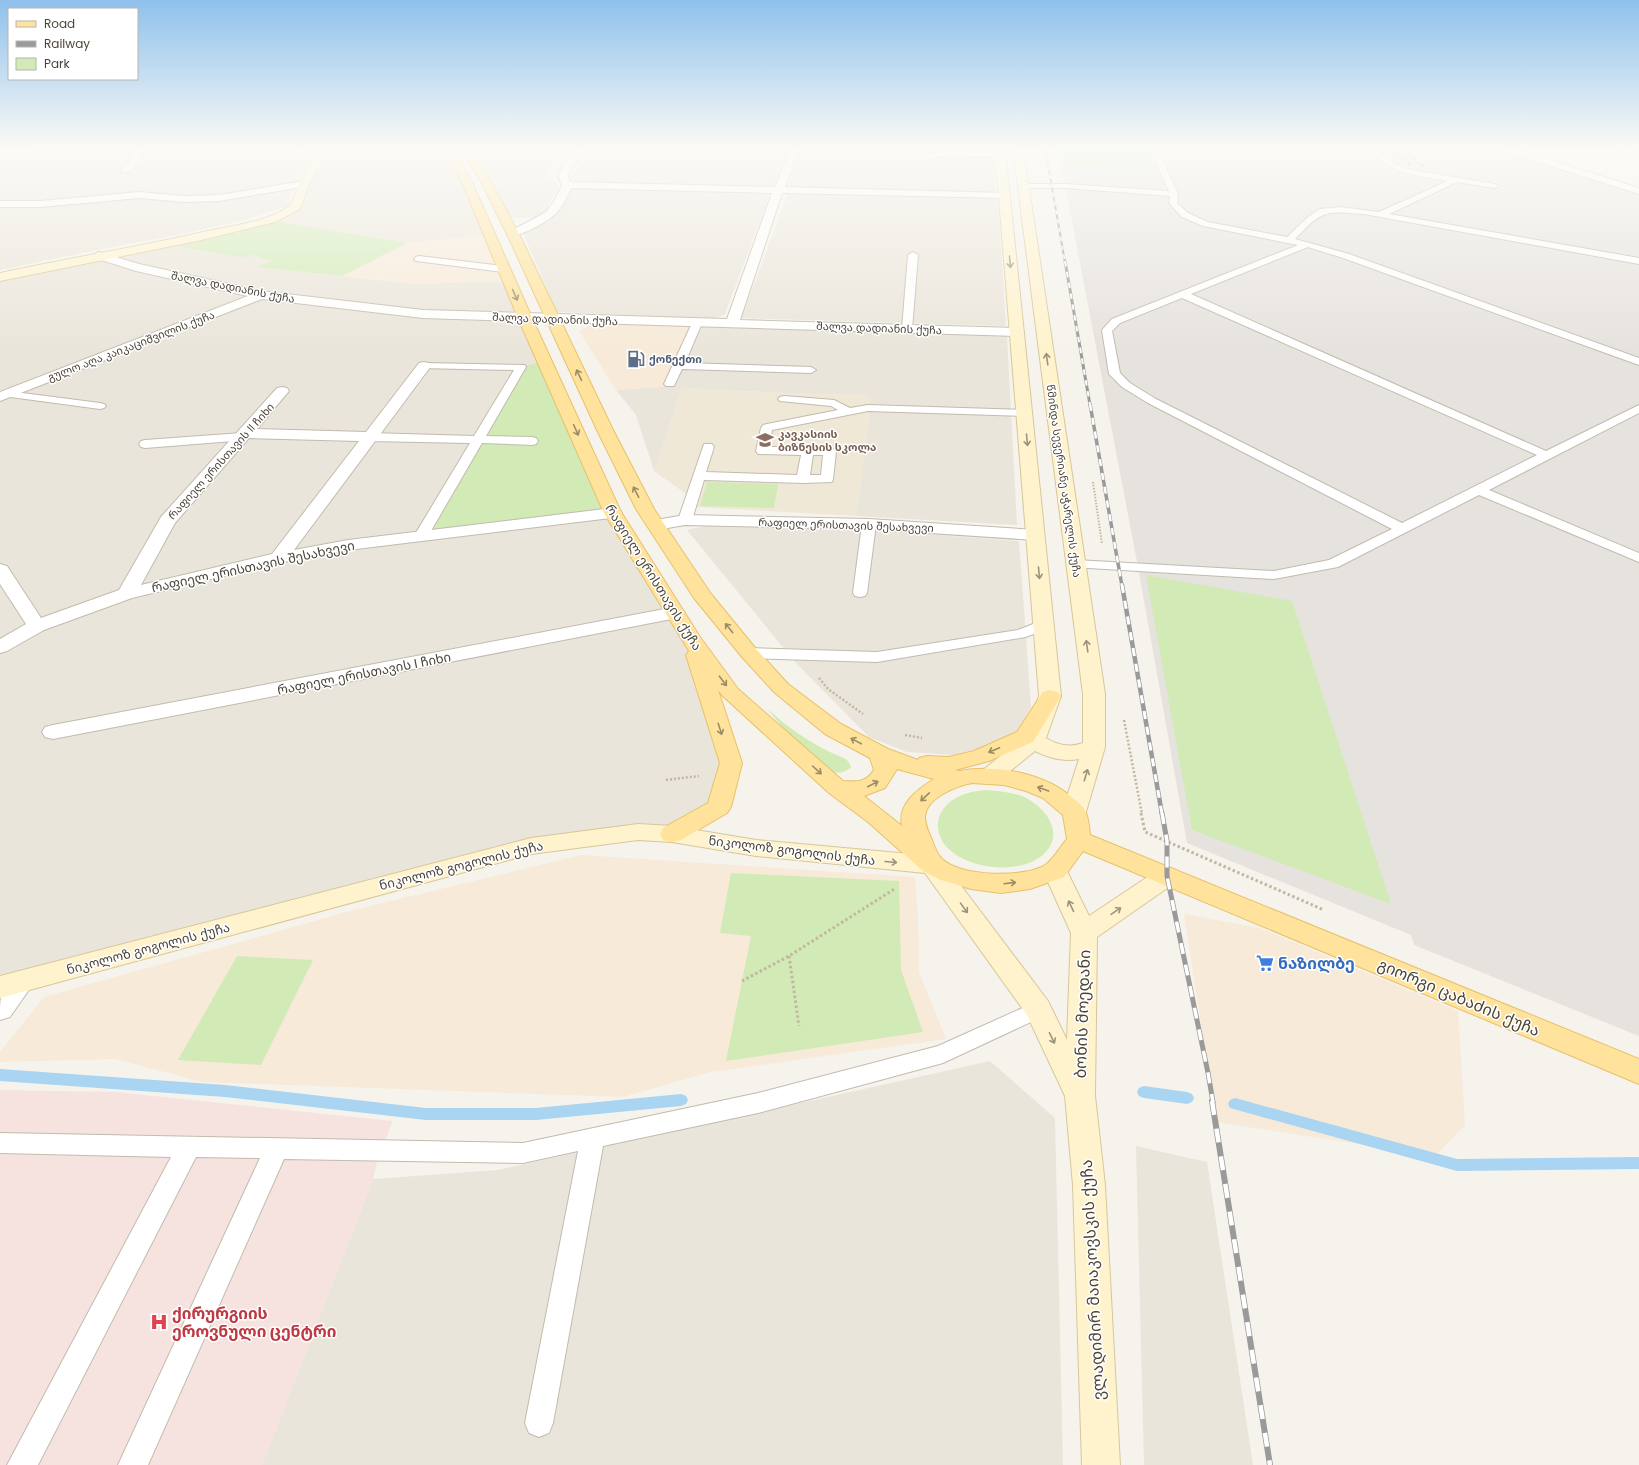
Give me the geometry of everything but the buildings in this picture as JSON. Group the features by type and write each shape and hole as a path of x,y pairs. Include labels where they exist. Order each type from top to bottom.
{"main road":[{"path":"0,277 195,238 280,216"},
{"name":"რაფიელ ერისთავის ქუჩა","path":"481,216 503,269 613,513 691,639 731,693 837,788 876,816 932,865"},
{"path":"504,216 554,319 605,430 645,509 704,598 749,653 781,688 833,729 880,754 902,763 958,778"},
{"path":"991,775 1034,740 1050,696 1006,216"},
{"name":"წმინდა სევერიანე აჭარელის ქუჩა","path":"1027,216 1094,694 1094,747 1074,812"},
{"path":"672,834 719,807 731,763 691,639"},
{"path":"902,763 949,764 981,756 1025,737 1050,696"},
{"path":"1034,740 1046,749 1064,754 1081,753 1094,747"},
{"path":"837,788 858,790 877,783 886,770 880,754"},
{"path":"932,865 950,874 971,880 1001,884 1030,880 1055,871 1079,840 1074,812 1050,792 1012,778 991,775 958,778 936,787 920,800 913,817 918,838 932,865 1038,1009 1080,1096"},
{"name":"ნიკოლოზ გოგოლის ქუჩა","path":"10,984 531,846 638,832 672,834 756,848 932,865"},
{"name":"გიორგი ცაბაძის ქუჩა","path":"1079,840 1639,1072"},
{"name":"ბონის მოედანი","path":"1055,871 1084,933 1080,1096"},
{"name":"ბონის მოედანი","path":"1084,933 1168,876"},
{"name":"ვლადიმირ მაიაკოვსკის ქუჩა","path":"1080,1096 1089,1185 1101,1465"}],"street":[{"path":"513,234 546,216"},
{"path":"732,324 769,216"},
{"name":"შალვა დადიანის ქუჩა","path":"99,256 136,267 261,295 423,314 1017,332"},
{"name":"გულო აღა კაიკაციშვილის ქუჩა","path":"2,394 261,295"},
{"path":"278,558 424,366"},
{"name":"რაფიელ ერისთავის II ჩიხი","path":"126,594 167,521 282,392"},
{"path":"243,435 370,437"},
{"name":"რაფიელ ერისთავის შესახვევი","path":"0,647 37,626 126,594 278,558 348,545 613,513"},
{"name":"რაფიელ ერისთავის შესახვევი","path":"656,525 685,520 869,524 1035,535"},
{"path":"0,570 37,626"},
{"name":"რაფიელ ერისთავის I ჩიხი","path":"53,732 675,613"},
{"path":"0,1009 10,984"}],"lane":[{"path":"1188,216 1206,224 1308,244 1346,256 1639,362"},
{"path":"1288,240 1314,216"},
{"path":"1388,216 1639,261"},
{"path":"1308,244 1116,321 1107,330 1114,374 1126,384 1152,401 1403,529"},
{"path":"907,329 913,255"},
{"path":"419,259 503,269"},
{"path":"1182,294 1546,455"},
{"path":"670,384 697,323"},
{"path":"421,536 521,367 424,366"},
{"path":"678,366 811,370"},
{"path":"2,394 100,406"},
{"path":"784,399 834,403 848,412"},
{"path":"699,476 827,479 830,452 762,451 766,428 848,412 870,408 1024,413"},
{"path":"1076,564 1274,574 1333,564 1639,408"},
{"path":"145,444 243,435"},
{"path":"370,437 532,441"},
{"path":"685,520 708,447"},
{"path":"803,479 808,452"},
{"path":"1478,490 1639,558"},
{"path":"860,593 869,524"},
{"path":"749,653 876,657 1021,634 1043,624"},
{"path":"0,1142 523,1153 758,1103 943,1054 1038,1009"},
{"path":"539,1423 593,1138"},
{"path":"22,1465 189,1147"},
{"path":"133,1465 277,1148"}],"path":[{"path":"1092,476 1106,566"},
{"path":"1124,718 1145,832 1327,911"},
{"path":"742,981 789,956 932,865"},
{"path":"789,956 799,1026"}],"shaded area":[{"path":"0,216 255,216 192,232 0,270"},
{"path":"279,216 481,216 489,235 407,243 269,220"},
{"path":"510,216 538,216 537,217 516,218"},
{"path":"553,216 762,216 725,314 714,319 557,312 523,233 549,222"},
{"path":"780,216 999,216 1006,326 741,318"},
{"path":"1071,216 1639,216 1639,1036 1414,945 1411,935 1187,843 1138,567"},
{"path":"489,235 509,281 415,284 342,276 407,243"},
{"path":"165,244 242,258 252,255 271,261 258,267 415,284 509,281 613,513 675,613 731,763 719,807 672,834 531,846 0,985 0,277"},
{"name":"ქონექთი","path":"593,324 690,326 664,387 616,390 579,331"},
{"path":"702,326 1007,336 1017,525 856,516 870,409 870,396 682,389 654,471 636,415 616,390 675,386"},
{"name":"კავკასიის ბიზნესის სკოლა","path":"682,389 870,396 870,409 856,516 697,507 686,494 654,471"},
{"path":"704,526 861,529 1019,541 1031,707 1013,738 955,755 907,752 869,737 795,662 687,530"},
{"path":"581,855 915,877 918,917 919,972 946,1039 711,1072 623,1097 203,1082 115,1059 0,1062 0,1052 44,997 350,911"},
{"path":"1184,914 1260,928 1458,1011 1465,1125 1435,1156 1216,1122"},
{"path":"990,1061 1055,1118 1063,1465 262,1465 373,1179 498,1170"},
{"name":"ქირურგიის ეროვნული ცენტრი","path":"0,1090 116,1092 393,1121 378,1158 373,1179 262,1465 0,1465"},
{"path":"1136,1146 1207,1162 1253,1465 1144,1465"}],"green space":[{"path":"269,220 407,243 342,276 257,267 271,261 252,255 242,258 165,244"},
{"path":"545,361 613,513 421,536 521,367"},
{"path":"707,482 778,484 774,508 700,506"},
{"path":"1146,575 1292,601 1391,904 1192,830"},
{"path":"768,709 807,739 823,749 846,759 851,767 839,773 827,769 799,745"},
{"path":"986,790 1022,796 1030,800 1044,812 1052,828 1053,836 1051,845 1045,853 1035,860 1022,865 994,867 979,865 966,860 954,853 945,845 940,836 938,820 946,806 959,796 970,792"},
{"path":"731,873 899,881 901,970 923,1032 726,1061 751,936 720,933"},
{"path":"237,956 313,960 261,1065 178,1060"}],"waterway":[{"path":"0,1075 225,1091 426,1114 536,1114 681,1100"},
{"path":"1144,1092 1187,1098"},
{"path":"1235,1104 1457,1165 1639,1163"}],"railway":[{"path":"1057,216 1065,262"},
{"path":"1065,261 1090,405"},
{"path":"1090,404 1122,586"},
{"path":"1122,585 1162,814"},
{"path":"1162,813 1167,841 1167,876 1213,1102"},
{"path":"1212,1101 1270,1465"}],"place":[{"name":"ქონექთი","path":"636,359"},
{"name":"კავკასიის ბიზნესის სკოლა","path":"765,440"},
{"name":"ნაზილბე","path":"1265,963"},
{"name":"ქირურგიის ეროვნული ცენტრი","path":"159,1322"}]}
